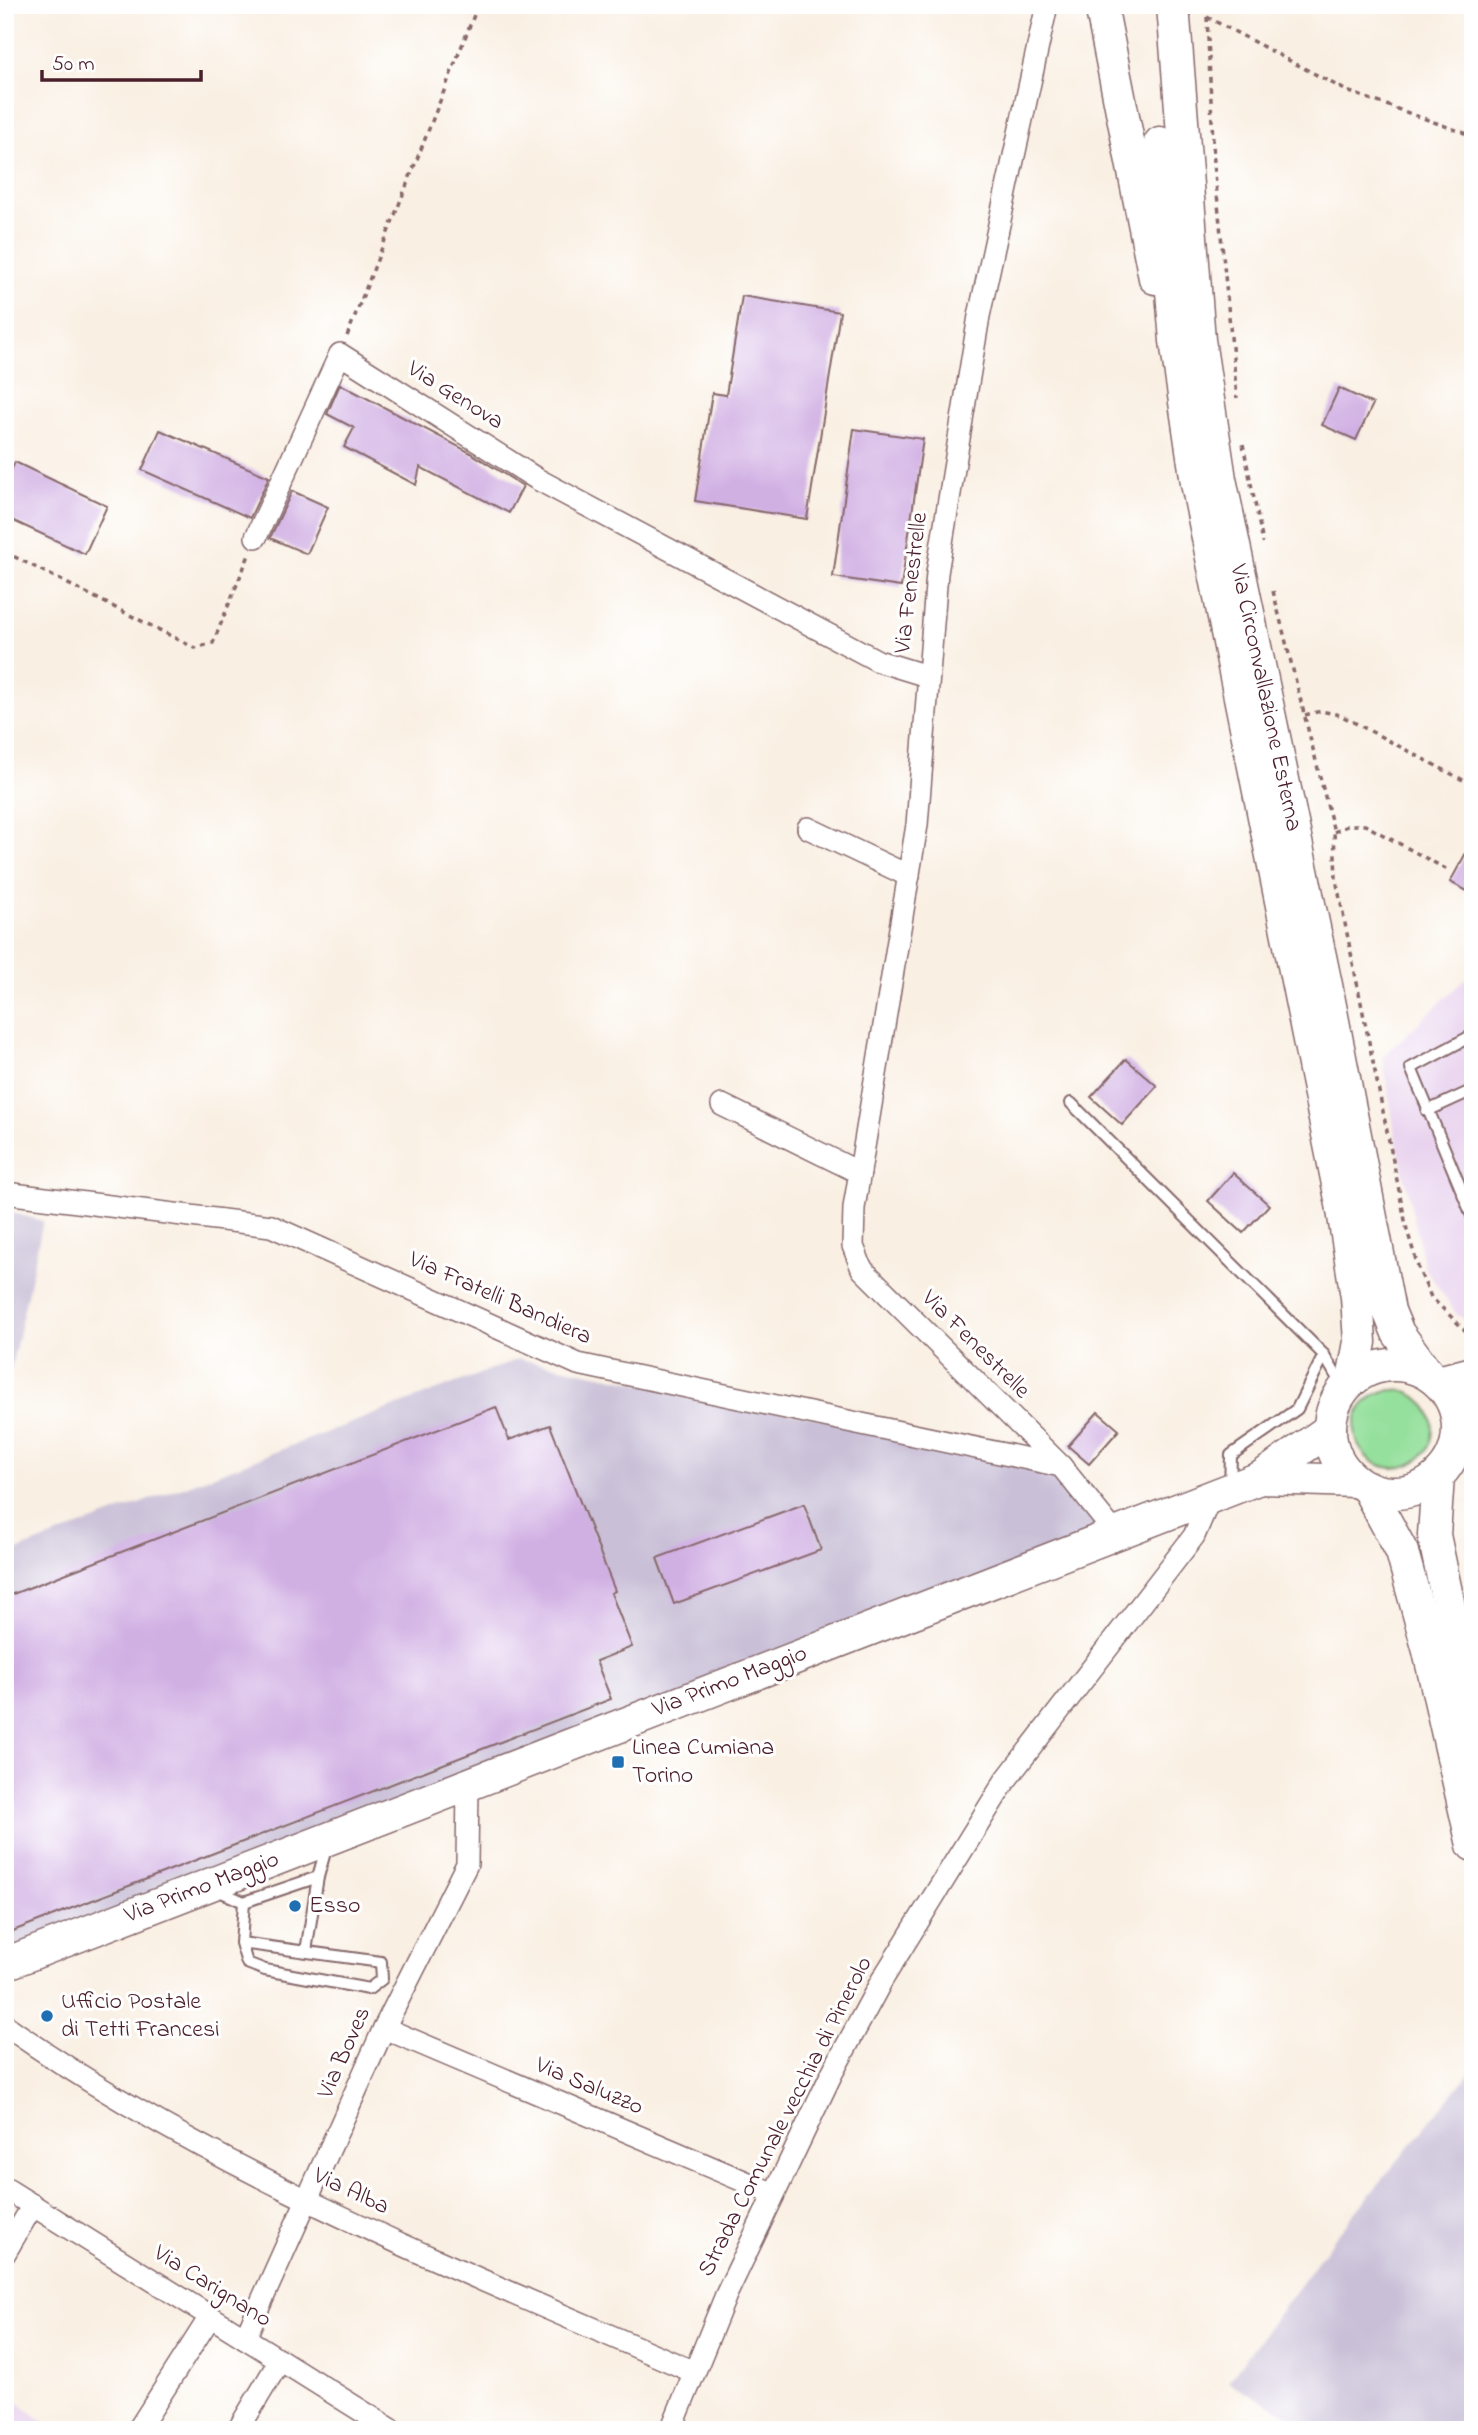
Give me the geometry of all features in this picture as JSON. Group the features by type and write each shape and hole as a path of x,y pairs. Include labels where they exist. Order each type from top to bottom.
{"main road":[{"path":"1101,5 1154,275 1176,341"},
{"name":"Via Circonvallazione Esterna","path":"1151,5 1176,341 1197,483 1342,1204 1357,1297 1360,1342 1348,1384"},
{"name":"Via Circonvallazione Esterna","path":"1185,8 1199,340 1220,479 1326,985 1389,1311 1398,1333 1433,1378"},
{"path":"1362,1484 1402,1493 1419,1489 1438,1476 1450,1461 1466,1418 1433,1378 1404,1365 1387,1365 1348,1384 1333,1408 1330,1429 1334,1453 1362,1484 1402,1552 1429,1651 1470,1835"},
{"path":"1433,1378 1473,1373"},
{"name":"Via Primo Maggio","path":"5,1964 1259,1478 1330,1429"},
{"path":"1438,1476 1434,1535 1473,1721"},
{"name":"Via Primo Maggio","path":"1259,1478 1362,1484"}],"street":[{"name":"Via Fenestrelle","path":"1047,5 979,316 937,573 917,825 853,1208 853,1246 862,1269 1061,1466 1115,1533"},
{"path":"256,537 340,354"},
{"name":"Via Genova","path":"340,354 537,479 878,661 928,676"},
{"path":"808,828 908,876"},
{"path":"722,1105 860,1173"},
{"name":"Via Fratelli Bandiera","path":"5,1193 271,1226 578,1364 1061,1466"},
{"name":"Strada Comunale vecchia di Pinerolo","path":"671,2430 694,2372 774,2194 832,2073 881,1980 998,1793 1195,1536 1220,1493"},
{"name":"Via Boves","path":"245,2338 384,2028 467,1864 468,1784"},
{"name":"Via Alba","path":"5,2025 76,2075 308,2202 694,2372"},
{"name":"Via Saluzzo","path":"384,2028 774,2194"},
{"name":"Via Carignano","path":"5,2188 392,2430"},
{"path":"5,2253 33,2205"},
{"path":"138,2430 210,2317"},
{"path":"238,2430 280,2360"}],"lane":[{"path":"1473,1035 1411,1068 1473,1218"},
{"path":"1427,1111 1473,1090"},
{"path":"1071,1103 1324,1355 1348,1384"},
{"path":"1220,1493 1231,1455 1297,1409 1324,1355"},
{"path":"306,1951 318,1877 329,1838"},
{"path":"208,1886 244,1902 318,1877"},
{"path":"241,1943 381,1962 382,1979 369,1989 265,1970 247,1963 241,1943 244,1902"}],"path":[{"path":"340,354 478,5"},
{"path":"1185,8 1347,90 1473,136"},
{"path":"1207,17 1214,163 1238,410"},
{"path":"1242,437 1263,544"},
{"path":"5,552 195,648 214,643 256,537"},
{"path":"1270,583 1334,832 1336,879 1407,1230 1431,1297 1452,1321 1473,1338"},
{"path":"1305,715 1321,711 1340,715 1463,780"},
{"path":"1334,832 1349,825 1365,825 1446,869"}],"shaded area":[{"path":"1465,979 1473,987 1473,1324 1457,1315 1425,1268 1395,1134 1383,1057"},
{"path":"5,1211 43,1221 5,1396"},
{"path":"519,1359 1061,1466 1115,1533 5,1964 5,1555"},
{"path":"1473,2069 1473,2430 1315,2430 1228,2382 1332,2241"},
{"path":"5,2393 55,2430 5,2430"}],"green space":[{"path":"1394,1390 1409,1393 1422,1401 1430,1414 1433,1429 1430,1444 1422,1457 1409,1465 1394,1468 1379,1465 1366,1457 1358,1444 1355,1429 1358,1414 1366,1401 1379,1393"}],"building":[{"path":"742,296 840,312 807,519 695,501 712,393 726,395"},
{"path":"340,384 469,452 523,486 509,513 420,467 416,485 344,447 354,428 327,414"},
{"path":"1339,388 1373,404 1356,440 1322,425"},
{"path":"854,429 923,439 901,587 833,577"},
{"path":"160,430 269,477 250,518 142,470"},
{"path":"15,462 107,506 85,554 5,517 5,483"},
{"path":"292,491 328,507 307,554 270,538"},
{"path":"1473,840 1473,894 1450,882"},
{"path":"1126,1059 1157,1086 1122,1125 1091,1097"},
{"path":"1233,1173 1269,1205 1243,1233 1208,1201"},
{"path":"496,1407 509,1440 550,1425 615,1591 611,1593 632,1647 596,1661 611,1699 5,1934 5,1597"},
{"path":"1098,1412 1119,1430 1089,1464 1068,1446"},
{"path":"804,1504 821,1550 674,1604 657,1558"}],"place":[{"name":"Linea Cumiana Torino","path":"618,1762"},
{"name":"Esso","path":"295,1906"},
{"name":"Ufficio Postale di Tetti Francesi","path":"47,2016"}]}
